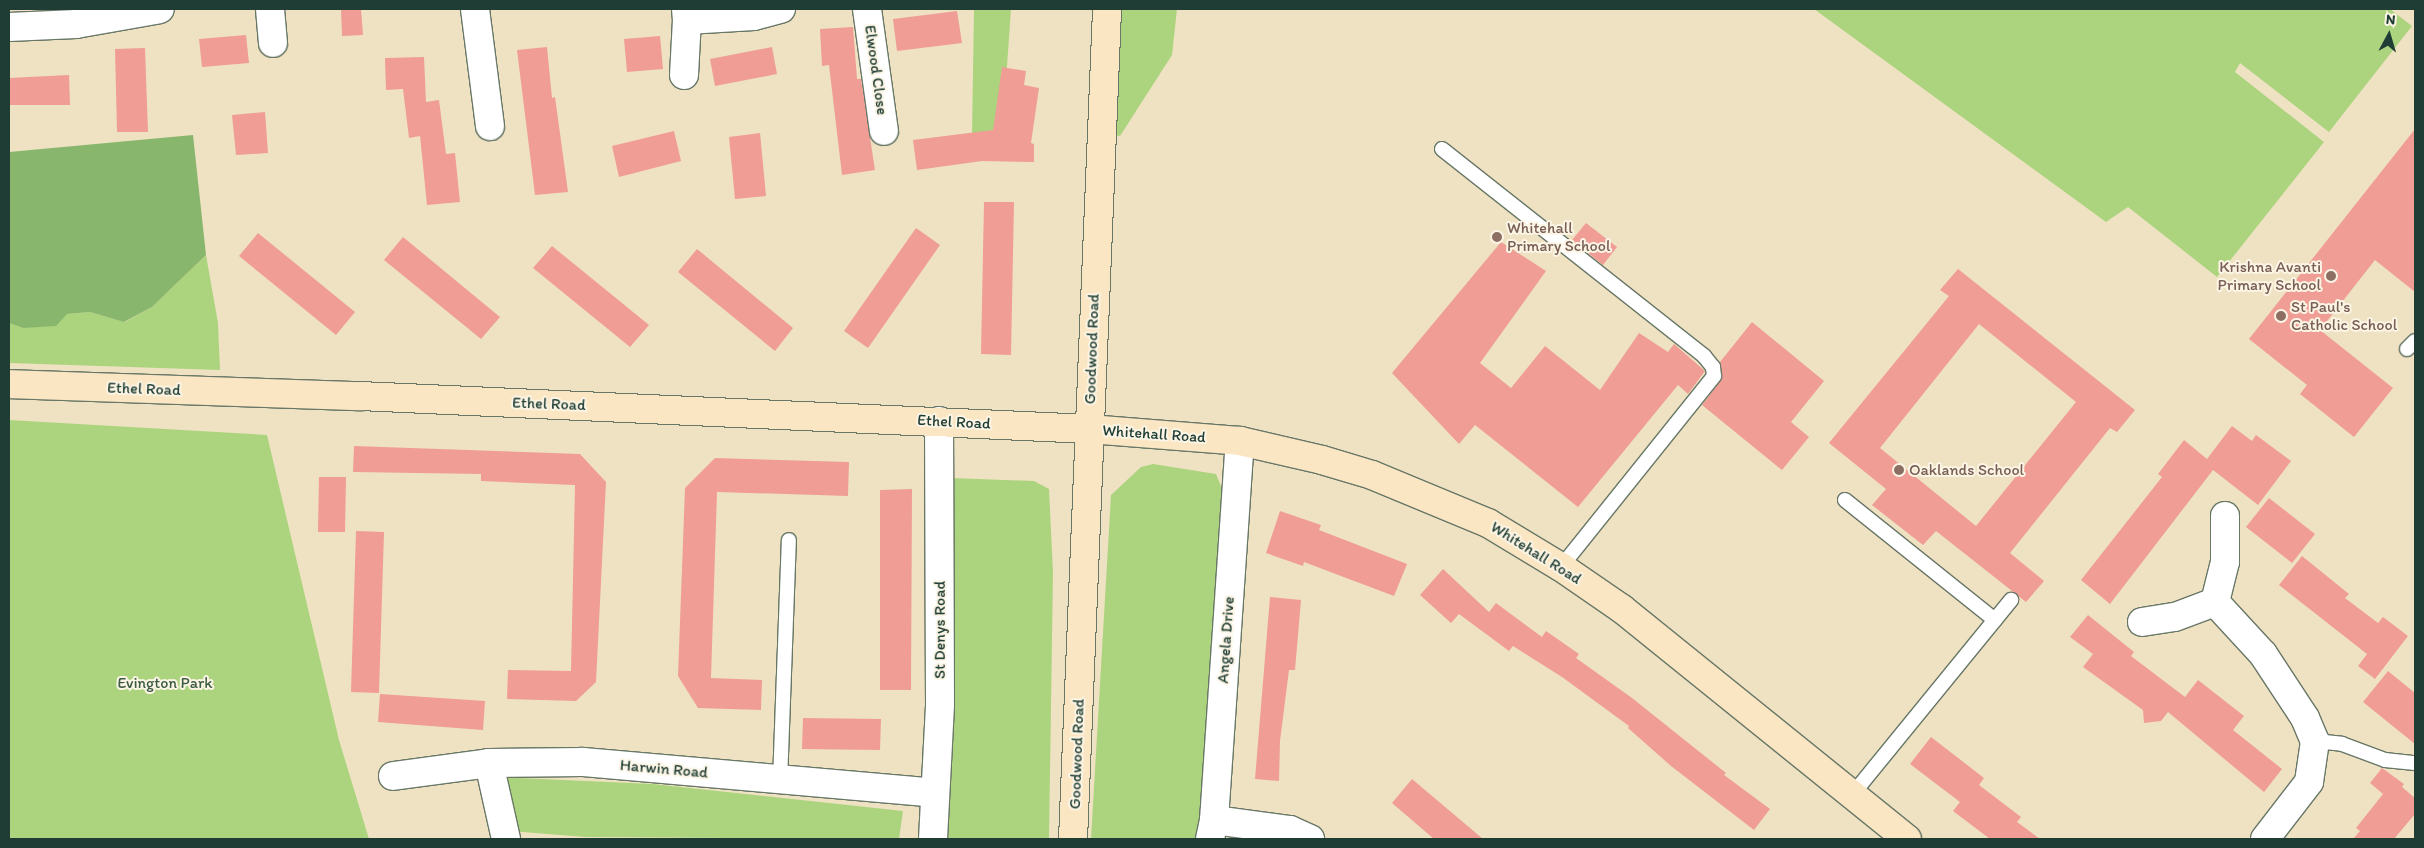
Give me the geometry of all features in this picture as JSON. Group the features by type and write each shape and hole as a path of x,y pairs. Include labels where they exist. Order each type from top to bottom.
{"street":[{"path":"9,26 42,17 76,24 160,9"},
{"path":"270,9 273,43"},
{"path":"475,9 490,126"},
{"path":"684,75 686,14 754,16 781,9"},
{"name":"Elwood Close","path":"867,9 884,131"},
{"name":"Goodwood Road","path":"1073,839 1107,9"},
{"name":"Ethel Road","path":"9,384 939,421 1089,429"},
{"name":"St Denys Road","path":"933,839 940,704 939,421"},
{"name":"Whitehall Road","path":"1089,429 1240,441 1372,474 1488,523 1561,567 1622,609 1908,839"},
{"name":"Angela Drive","path":"1212,829 1240,441"},
{"path":"2215,602 2225,562 2225,516"},
{"path":"2142,622 2175,617 2215,602"},
{"path":"2215,602 2263,654 2305,718 2315,741 2308,782 2266,839"},
{"name":"Harwin Road","path":"393,776 488,763 583,762 679,769 780,782 935,793"},
{"path":"488,763 506,839"},
{"path":"1212,829 1290,830 1310,839"}],"lane":[{"path":"1442,149 1704,356 1713,367 1714,376 1561,567"},
{"path":"1845,500 1995,620"},
{"path":"780,782 789,540"},
{"path":"1852,795 2011,600"},
{"path":"2315,741 2342,744 2385,760 2415,763"}],"green space":[{"path":"974,9 1011,9 1002,138 972,135"},
{"path":"1119,9 1177,9 1172,55 1120,136 1113,135"},
{"path":"1814,9 2390,9 2412,26 2329,132 2240,63 2235,72 2324,142 2217,277 2128,207 2106,222"},
{"path":"193,135 206,255 152,307 124,322 90,312 67,314 56,326 23,328 9,323 9,152"},
{"path":"206,255 218,323 220,370 9,363 9,323 23,328 67,314 90,312 125,322 152,307"},
{"name":"Evington Park","path":"9,420 267,435 339,740 369,839 9,839"},
{"path":"1153,464 1216,474 1227,501 1202,817 1198,839 1091,839 1111,495 1141,467"},
{"path":"951,478 1034,481 1049,489 1053,573 1049,839 943,839"},
{"path":"497,777 653,784 903,811 899,839 585,837 510,831"}],"building":[{"path":"341,9 361,9 363,35 342,36"},
{"path":"957,11 962,43 897,51 893,19"},
{"path":"853,27 857,79 861,79 875,170 842,175 829,65 822,66 820,29"},
{"path":"246,35 249,63 202,67 199,39"},
{"path":"660,36 663,69 627,72 624,39"},
{"path":"547,47 552,98 555,97 568,192 535,195 517,50"},
{"path":"772,47 777,74 715,86 710,59"},
{"path":"145,48 148,132 117,132 115,49"},
{"path":"424,57 426,102 439,100 446,154 455,153 460,202 427,205 420,136 409,138 403,89 386,90 385,58"},
{"path":"1002,67 1026,71 1024,85 1039,88 1031,143 1034,144 1034,162 982,161 917,170 913,140 993,130"},
{"path":"69,75 70,105 9,105 9,78"},
{"path":"265,112 268,153 236,155 232,115"},
{"name":"Krishna Avanti Primary School","path":"2415,129 2415,292 2375,260 2320,330 2393,388 2354,437 2300,394 2307,385 2249,339"},
{"path":"674,131 681,161 619,177 612,146"},
{"path":"760,133 766,196 735,199 729,137"},
{"path":"984,202 1014,202 1011,355 981,354"},
{"path":"1586,223 1617,247 1603,265 1572,240"},
{"path":"916,228 940,245 868,348 844,331"},
{"path":"258,233 355,312 336,335 239,256"},
{"path":"403,237 500,317 481,339 384,260"},
{"path":"1501,242 1546,271 1480,363 1511,388 1545,346 1600,390 1639,333 1668,352 1674,344 1705,371 1688,394 1678,385 1578,507 1475,425 1459,444 1392,373"},
{"path":"552,246 649,325 630,347 533,268"},
{"path":"697,249 793,328 775,351 678,272"},
{"path":"1958,269 2135,410 2117,432 2110,428 2010,553 2044,581 2026,602 1936,531 1923,545 1872,505 1886,489 1829,443 1949,296 1940,290","holes":["1979,324 2076,402 1976,526 1880,448"]},
{"path":"1752,322 1824,381 1791,422 1809,437 1782,470 1702,405 1722,379 1720,362"},
{"path":"2232,426 2252,441 2256,435 2291,461 2258,505 2213,470 2110,604 2081,580 2162,477 2158,474 2184,440 2207,459"},
{"path":"354,446 580,454 606,482 596,682 576,701 507,699 508,670 571,671 575,485 481,481 481,474 353,472"},
{"path":"715,458 849,462 848,496 717,492 711,678 762,680 761,710 698,708 678,676 685,488"},
{"path":"319,477 346,477 345,532 318,532"},
{"path":"912,489 911,690 880,690 880,490"},
{"path":"2269,498 2315,534 2292,563 2246,527"},
{"path":"1280,511 1321,525 1319,530 1407,564 1394,596 1304,562 1303,566 1266,553"},
{"path":"356,531 384,532 379,693 351,692"},
{"path":"2302,556 2349,594 2345,598 2378,623 2383,617 2408,636 2375,679 2358,666 2367,654 2279,585"},
{"path":"1443,569 1489,612 1496,603 1542,637 1546,631 1579,654 1576,658 1632,698 1726,773 1724,775 1770,809 1754,830 1671,766 1628,728 1629,726 1562,677 1513,646 1509,651 1459,614 1451,623 1420,595"},
{"path":"1270,597 1301,600 1295,670 1289,670 1280,741 1279,781 1255,779"},
{"path":"2088,615 2134,652 2131,656 2185,697 2198,680 2244,716 2233,730 2282,769 2264,792 2168,712 2161,721 2144,723 2143,710 2083,667 2093,654 2070,637"},
{"path":"2388,671 2415,693 2415,744 2363,702"},
{"path":"380,694 485,701 483,730 378,722"},
{"path":"803,718 881,719 880,750 802,749"},
{"path":"1931,737 1984,778 1979,785 2021,817 2017,822 2040,839 1990,839 1953,811 1960,802 1910,764"},
{"path":"2382,768 2404,784 2402,787 2415,798 2415,814 2394,839 2353,839 2360,831 2356,828 2383,794 2370,783"},
{"path":"1412,779 1483,839 1434,839 1392,803"}],"place":[{"name":"Whitehall Primary School","path":"1497,237"},
{"name":"Krishna Avanti Primary School","path":"2331,276"},
{"name":"St Paul's Catholic School","path":"2281,316"},
{"name":"Oaklands School","path":"1899,470"}]}
